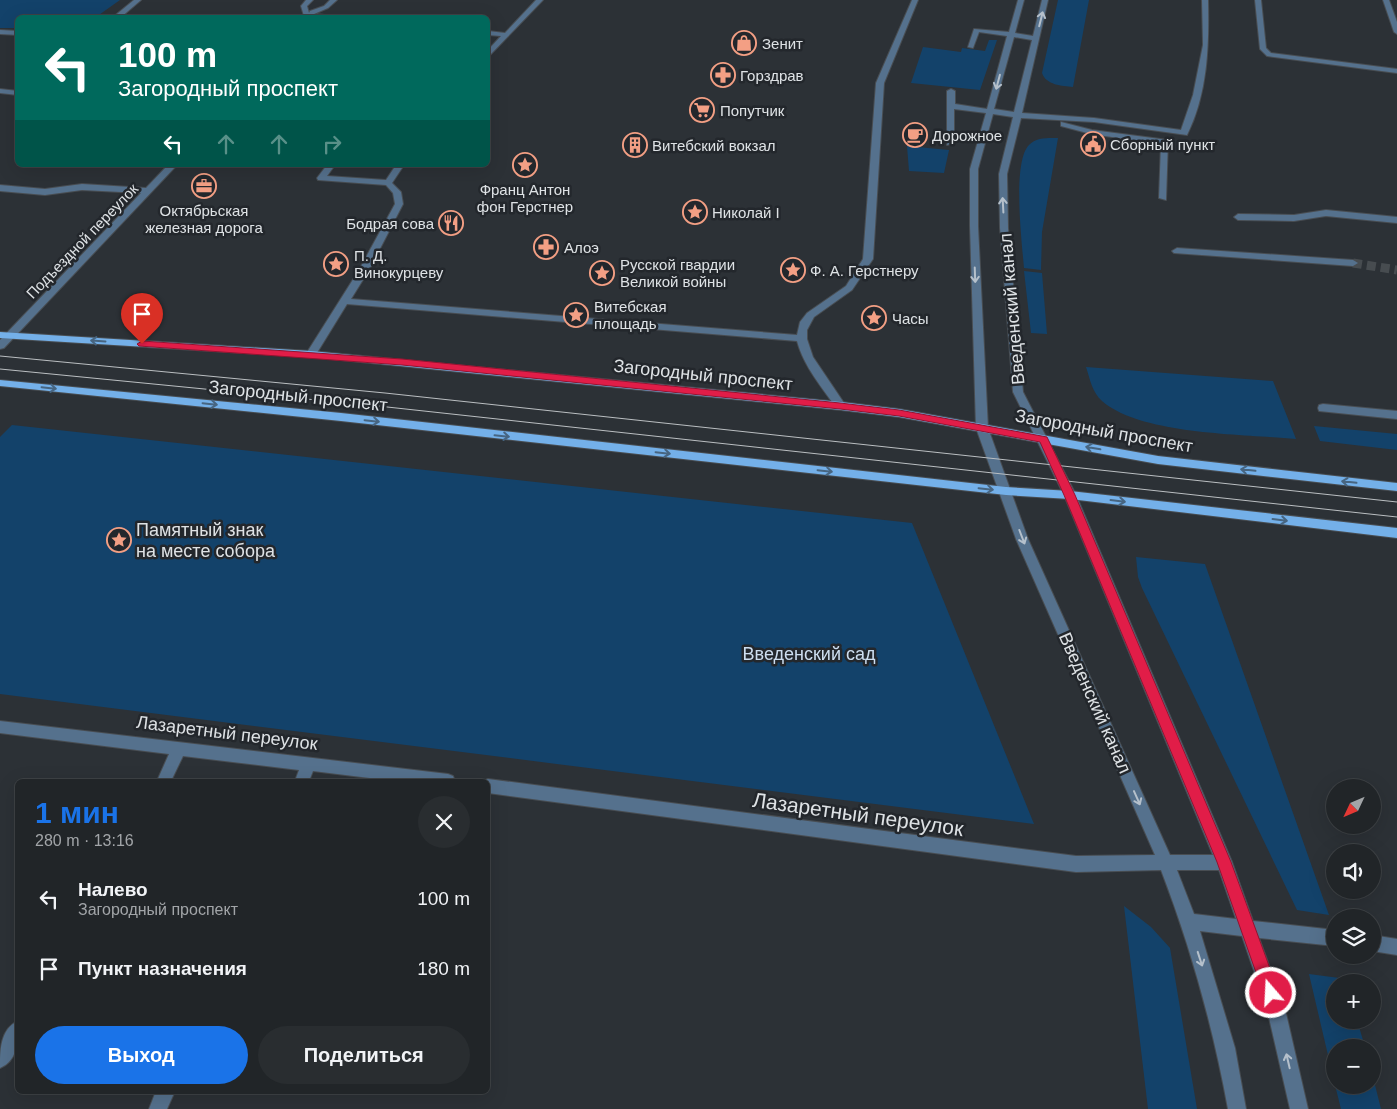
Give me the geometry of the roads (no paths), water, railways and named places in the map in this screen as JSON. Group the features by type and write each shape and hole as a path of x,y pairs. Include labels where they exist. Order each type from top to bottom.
{"main road":[{"name":"Загородный проспект","path":"5,335 311,354 840,406 899,413 1158,460 1397,487"},
{"name":"Загородный проспект","path":"0,383 322,416 1006,491 1070,495 1397,533"}],"street":[{"path":"119,15 138,0"},
{"path":"305,15 304,6 310,0"},
{"path":"307,15 326,7 334,0"},
{"path":"490,52 540,0"},
{"path":"840,406 814,367 801,338 804,323 814,312 848,289 860,275 868,259 880,83 915,0"},
{"name":"Введенский канал","path":"1021,0 974,170 973,196 982,428 1022,538 1166,863 1189,922 1226,1048 1237,1109"},
{"name":"Введенский канал","path":"1045,0 1003,174 1002,200 1014,363 1018,392 1044,439 1070,495 1224,862 1276,1009 1299,1109"},
{"path":"950,106 1042,118 1094,120 1184,133 1197,95 1206,45 1205,0"},
{"path":"1258,0 1263,49 1269,55 1397,71"},
{"path":"1387,2 1397,6"},
{"path":"1387,2 1397,32"},
{"path":"971,47 976,30 1036,38"},
{"path":"0,32 15,32"},
{"path":"490,33 506,35"},
{"path":"950,144 951,90"},
{"path":"0,92 15,93"},
{"path":"1042,118 1091,132 1165,142 1164,198"},
{"name":"Подъездной переулок","path":"0,346 5,335 171,167"},
{"path":"311,354 345,301 399,204 397,192 388,184 321,178 329,167"},
{"path":"388,184 399,167"},
{"path":"0,188 45,192 82,187 148,191"},
{"path":"1238,217 1294,218 1326,213 1397,220"},
{"path":"1177,251 1353,263"},
{"path":"345,301 801,338"},
{"path":"1323,408 1397,415"},
{"name":"Лазаретный переулок","path":"0,727 433,779"},
{"path":"165,779 179,748"},
{"path":"303,779 309,763"},
{"name":"Лазаретный переулок","path":"490,786 1076,864 1224,862"},
{"path":"1189,922 1326,937"},
{"path":"1381,944 1397,947"},
{"path":"0,1059 15,1035"},
{"path":"158,1109 165,1094"}],"tunnel":[{"path":"1353,263 1397,270"}],"tram line":[{"path":"0,356 385,393 1397,502"},
{"path":"0,369 378,406 1397,517"}],"place":[{"name":"Зенит","path":"744,43"},
{"name":"Горздрав","path":"723,75"},
{"name":"Попутчик","path":"702,110"},
{"name":"Дорожное","path":"915,135"},
{"name":"Сборный пункт","path":"1093,144"},
{"name":"Витебский вокзал","path":"635,145"},
{"name":"Франц Антон фон Герстнер","path":"525,165"},
{"name":"Октябрьская железная дорога","path":"204,186"},
{"name":"Николай I","path":"695,212"},
{"name":"Бодрая сова","path":"451,223"},
{"name":"Алоэ","path":"546,247"},
{"name":"П. Д. Винокурцеву","path":"336,264"},
{"name":"Ф. А. Герстнеру","path":"793,270"},
{"name":"Русской гвардии Великой войны","path":"602,273"},
{"name":"Витебская площадь","path":"576,315"},
{"name":"Часы","path":"874,318"},
{"name":"Памятный знак на месте собора","path":"119,540"}],"park label":[{"name":"Введенский сад","path":"809,654"}]}
